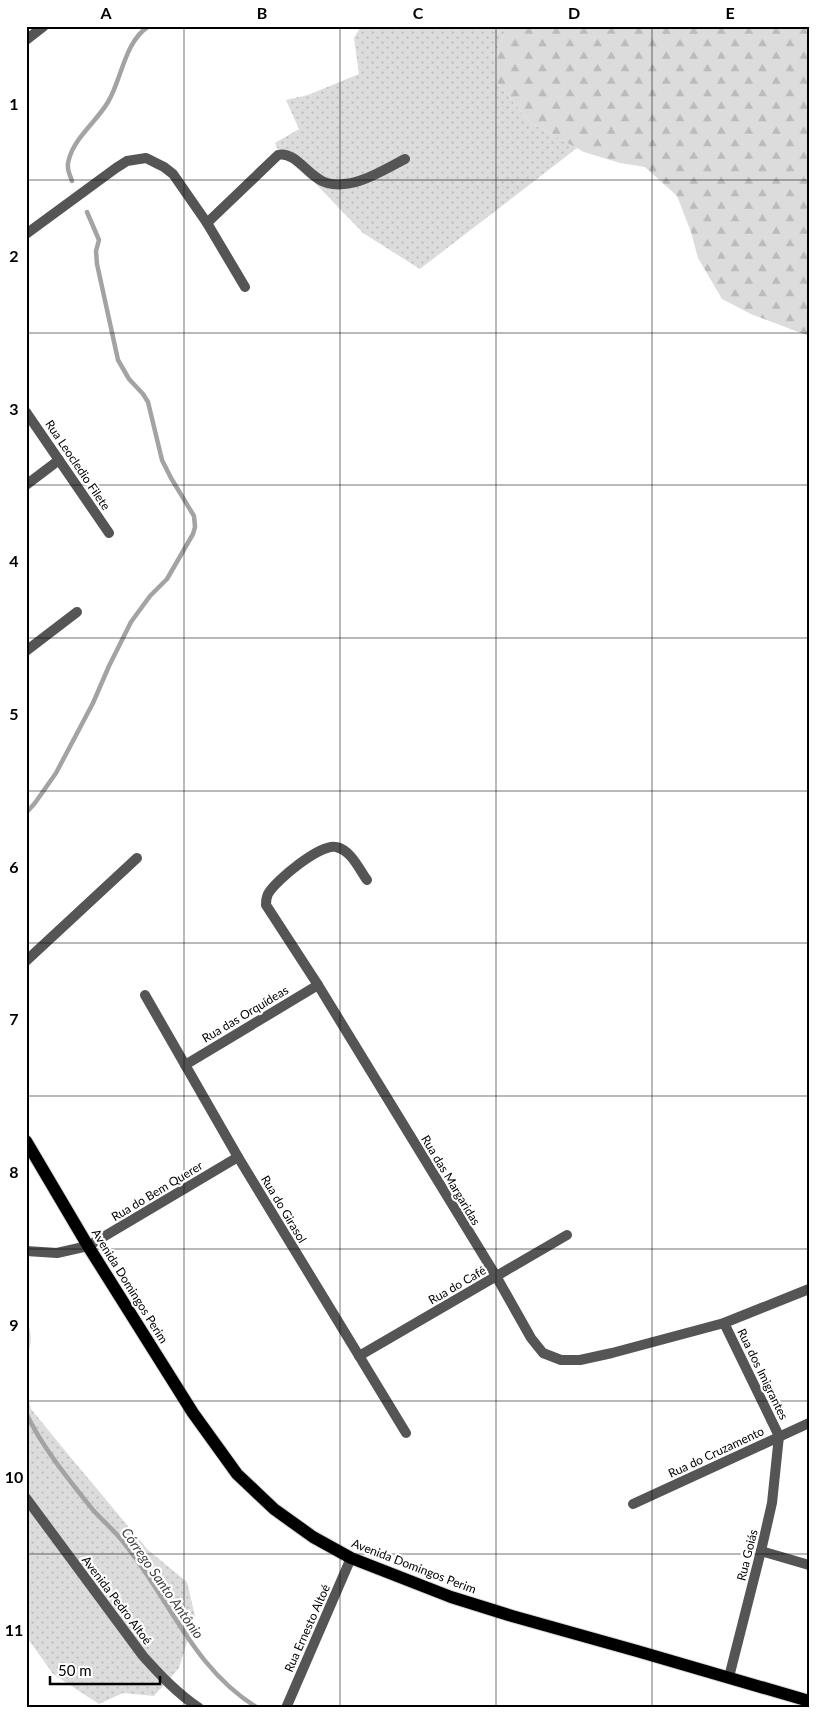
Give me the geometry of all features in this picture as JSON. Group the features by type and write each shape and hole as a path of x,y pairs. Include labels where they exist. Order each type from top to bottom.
{"main road":[{"name":"Avenida Domingos Perim","path":"26,1141 88,1246 193,1413 237,1474 274,1509 313,1537 351,1558 486,1608 809,1701"}],"street":[{"path":"26,40 44,26"},
{"path":"207,223 278,155 291,156 320,180 338,184 354,182 405,159"},
{"path":"26,234 127,161 146,158 155,161 173,174 182,185 245,286"},
{"name":"Rua Leocledio Filete","path":"26,412 109,533"},
{"path":"26,485 59,460"},
{"path":"26,651 77,612"},
{"name":"Rua das Margaridas","path":"367,880 347,853 336,846 329,846 312,855 281,880 268,894 266,905 318,985 496,1276 531,1338 543,1353 561,1360 580,1360 612,1353 724,1324 809,1289"},
{"path":"26,962 136,858"},
{"name":"Rua das Orquídeas","path":"185,1065 318,985"},
{"name":"Rua do Girasol","path":"145,995 238,1157 406,1433"},
{"name":"Rua do Bem Querer","path":"26,1251 57,1253 88,1246 238,1157"},
{"name":"Rua do Café","path":"359,1356 567,1235"},
{"name":"Rua dos Imigrantes","path":"724,1324 779,1436"},
{"name":"Rua do Cruzamento","path":"633,1504 779,1436 807,1425"},
{"name":"Rua Goiás","path":"729,1678 761,1551 775,1481 779,1436"},
{"name":"Avenida Pedro Altoé","path":"26,1498 143,1656 182,1696 199,1708"},
{"path":"761,1551 809,1565"},
{"name":"Rua Ernesto Altoé","path":"286,1708 351,1558"}],"green space":[{"path":"361,26 508,26 494,57 494,79 531,123 577,148 420,269 363,233 292,159 277,148 275,143 299,129 286,100 308,95 359,74 354,38"},
{"path":"508,26 809,26 809,336 751,314 722,299 698,258 691,232 677,196 645,167 620,163 584,152 531,123 494,79 494,57"},
{"path":"26,1319 31,1339 26,1359"},
{"path":"26,1389 31,1409 67,1453 148,1550 187,1582 195,1616 179,1668 154,1696 123,1693 99,1704 53,1674 26,1636"}],"waterway":[{"path":"72,181 68,170 72,151 81,136 108,102 134,41 149,26"},
{"path":"26,813 56,773 93,703 131,622 150,596 167,579 193,534 195,527 194,516 162,460 148,402 129,379 118,360 97,264 96,251 99,240 87,212"},
{"name":"Córrego Santo Antônio","path":"26,1413 32,1426 56,1463 93,1510 140,1564 199,1654 216,1674 258,1708"}]}
